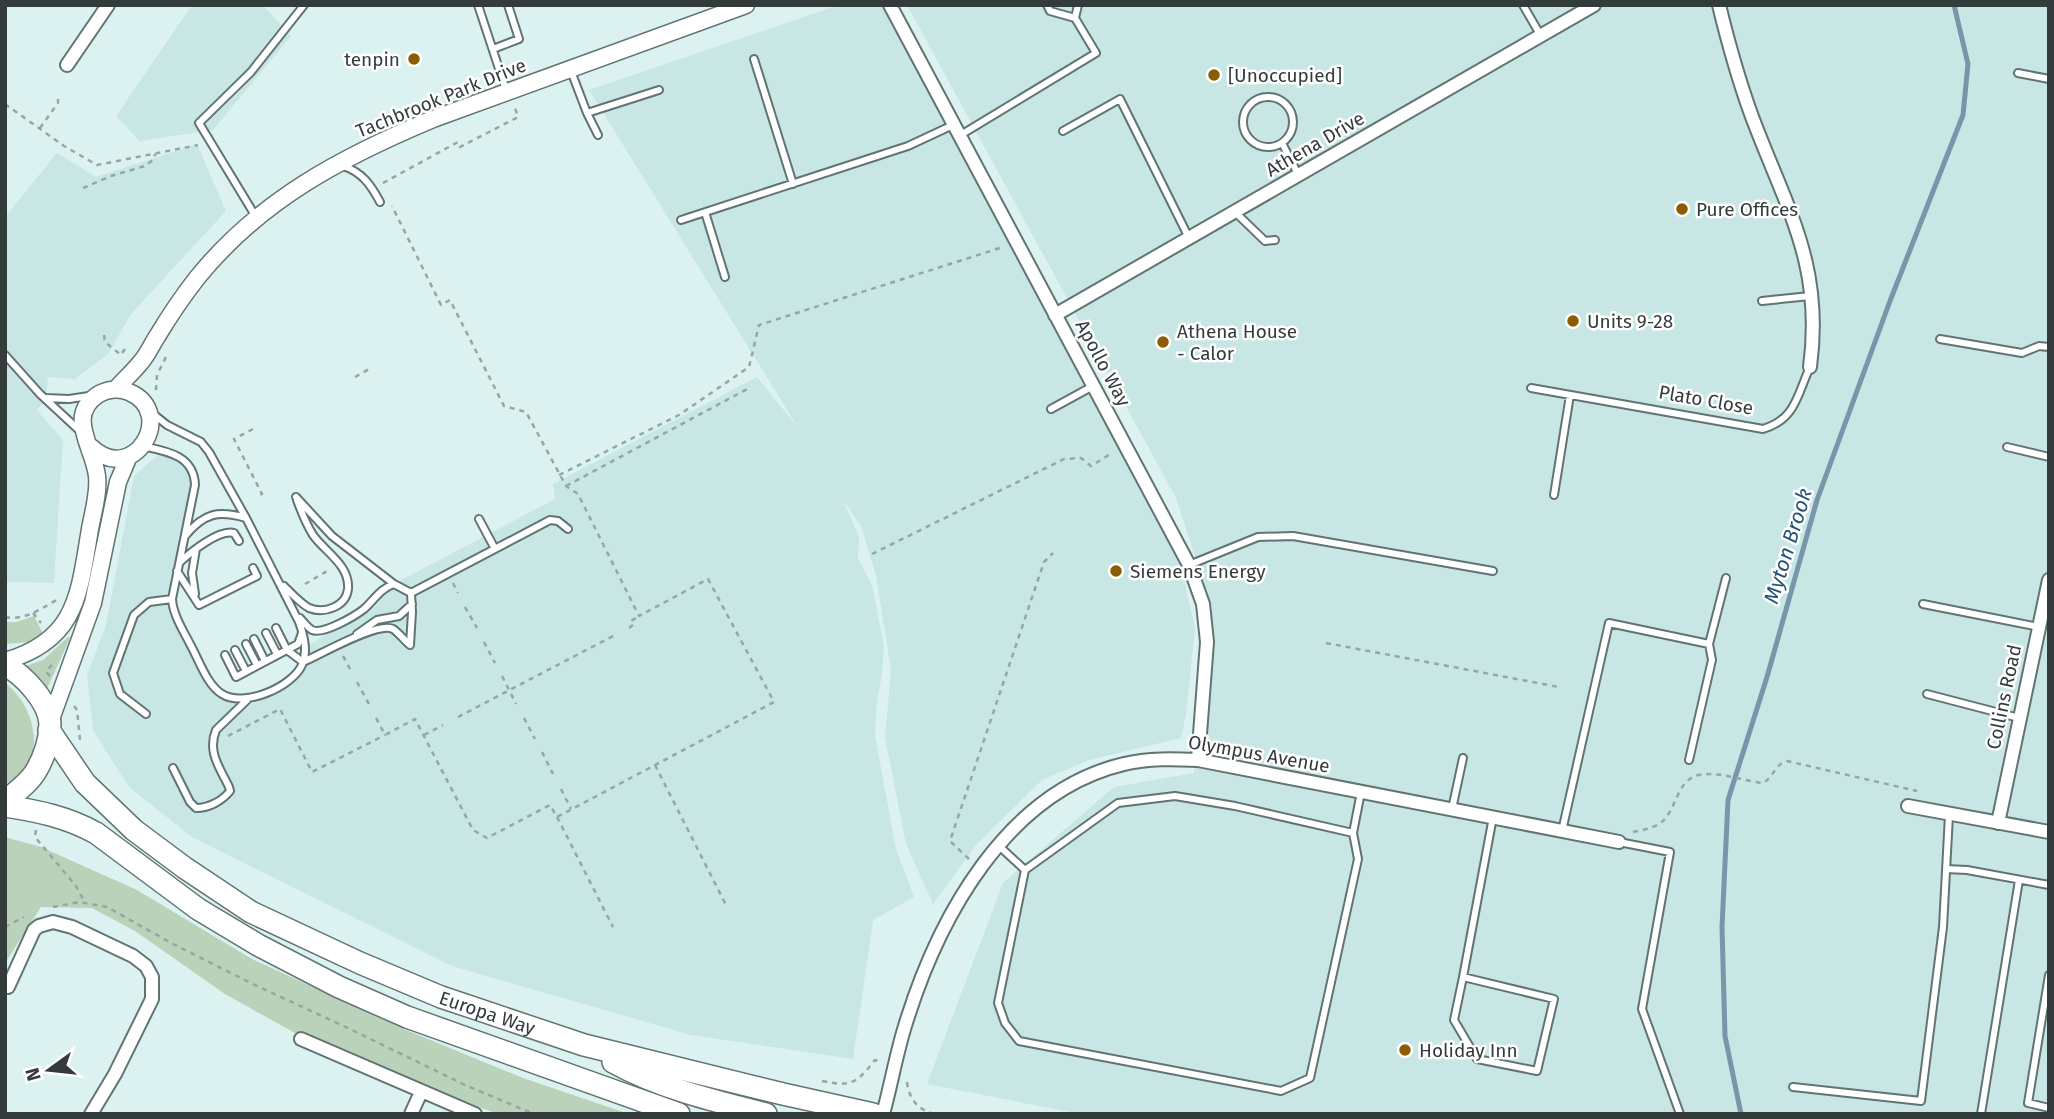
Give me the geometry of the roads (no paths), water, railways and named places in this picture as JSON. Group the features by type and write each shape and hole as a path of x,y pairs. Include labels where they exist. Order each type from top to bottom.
{"highway":[{"path":"5,663 33,690 50,726"},
{"name":"Europa Way","path":"5,803 36,772 50,726"},
{"name":"Europa Way","path":"50,726 85,783 134,830 251,912 441,997 584,1045 873,1114"},
{"name":"Europa Way","path":"5,803 60,816 80,824 198,909 258,945 339,987 407,1017 679,1114"},
{"path":"584,1045 629,1070 704,1098 766,1114"}],"street":[{"path":"67,65 108,5"},
{"name":"Tachbrook Park Drive","path":"116,390 143,360 197,279 256,217 276,201 336,164 424,122 511,98 570,70 746,5"},
{"name":"Apollo Way","path":"890,5 1189,565 1203,604 1207,642 1198,760"},
{"name":"Athena Drive","path":"1055,315 1594,5"},
{"name":"Plato Close","path":"1719,5 1752,115 1798,229 1807,261 1814,320 1810,367"},
{"name":"Tachbrook Park Drive","path":"50,726 89,614 118,482 148,436 150,424 143,360"},
{"path":"5,663 46,643 68,618 75,603 97,493 97,477 81,422 84,410 97,395 116,390 147,400"},
{"path":"87,440 111,458 136,451"},
{"name":"Collins Road","path":"1998,823 2049,580"},
{"name":"Olympus Avenue","path":"883,1114 904,1028 928,963 957,906 981,870 1020,821 1044,801 1096,773 1144,761 1198,760 1619,842"},
{"path":"1908,806 2049,832"},
{"path":"8,987 34,930 53,922 84,933 132,956 146,966 153,982 152,999 115,1074 91,1114"},
{"path":"301,1039 475,1114"},
{"path":"411,1114 421,1092"}],"lane":[{"path":"256,217 199,123 250,72 304,5"},
{"path":"478,5 511,98"},
{"path":"493,49 520,39 508,5"},
{"path":"681,220 956,130 1096,53 1075,18 1050,11 1047,5"},
{"path":"1075,18 1078,5"},
{"path":"1523,5 1541,36"},
{"path":"754,60 793,184"},
{"path":"570,70 598,135"},
{"path":"2018,73 2049,79"},
{"path":"587,113 659,90"},
{"path":"1259,98 1275,98 1289,108 1293,124 1291,133 1282,143 1262,147 1249,138 1243,123 1247,108 1252,102 1259,98"},
{"path":"1063,131 1120,99 1189,238"},
{"path":"1282,143 1299,176"},
{"path":"336,164 356,170 380,202"},
{"path":"705,212 725,277"},
{"path":"1235,212 1265,241 1275,240"},
{"path":"1762,301 1812,296"},
{"path":"1940,339 2022,353 2039,346 2049,347"},
{"path":"5,355 87,440"},
{"name":"Plato Close","path":"1531,388 1763,429 1789,415 1810,367"},
{"path":"1051,410 1093,386"},
{"path":"46,398 69,399 97,395"},
{"path":"1554,495 1570,395"},
{"path":"147,400 156,417 201,442 215,460 296,614 305,648 303,662 295,677 247,700 216,730 212,750 230,792 224,799 197,808 190,802 173,768"},
{"path":"2007,447 2049,457"},
{"path":"136,451 172,452 191,468 195,485 172,599 173,607 215,689 230,698 247,700"},
{"path":"278,580 307,607 319,610 334,608 346,596 348,589 345,571 314,536 296,497 332,536 412,599"},
{"path":"184,537 205,517 224,514 246,518"},
{"path":"479,519 495,550"},
{"path":"303,662 352,638 377,621 399,616 412,599 550,520 558,521 568,529"},
{"path":"178,567 196,548 226,532 234,533 239,541"},
{"path":"1189,565 1258,537 1293,536 1493,570"},
{"path":"196,548 192,573 198,605"},
{"path":"178,567 198,605"},
{"path":"198,605 210,602 251,581 257,576 253,568"},
{"path":"1689,760 1712,660 1709,644 1726,578"},
{"path":"296,614 312,629 321,631 361,611 383,589 394,584"},
{"path":"146,714 120,694 113,680 113,673 134,615 149,602 172,599"},
{"path":"352,638 388,628 396,631 410,645 412,599"},
{"path":"1923,604 2039,627"},
{"path":"1562,831 1609,623 1709,644"},
{"path":"275,628 287,650 303,662"},
{"path":"225,655 236,677 299,644 302,631"},
{"path":"266,633 277,654"},
{"path":"254,639 265,661"},
{"path":"246,644 257,665"},
{"path":"234,650 246,671"},
{"path":"1927,694 2019,718"},
{"path":"1452,810 1463,758"},
{"path":"1353,832 1235,806 1174,796 1118,803 1025,870 998,1003 1005,1023 1019,1041 1282,1091 1310,1078 1358,859 1353,832 1362,792"},
{"path":"1793,1087 1921,1101 1942,927 1949,814"},
{"path":"1463,977 1554,999 1537,1071 1477,1059 1454,1020 1493,817"},
{"path":"1619,842 1670,852 1642,1009 1680,1114"},
{"path":"999,846 1025,870"},
{"path":"1946,869 1967,870 2049,885"},
{"path":"1981,1114 2019,880"},
{"path":"2049,975 2028,1103 2049,1108"}],"waterway":[{"name":"Myton Brook","path":"1741,1114 1725,1036 1722,927 1728,800 1767,677 1817,500 1890,301 1963,115 1968,64 1954,5"}],"place":[{"name":"tenpin","path":"414,59"},
{"name":"[Unoccupied]","path":"1214,75"},
{"name":"Pure Offices","path":"1682,209"},
{"name":"Units 9-28","path":"1573,321"},
{"name":"Athena House - Calor","path":"1163,342"},
{"name":"Siemens Energy","path":"1116,571"},
{"name":"Holiday Inn","path":"1405,1050"}]}
